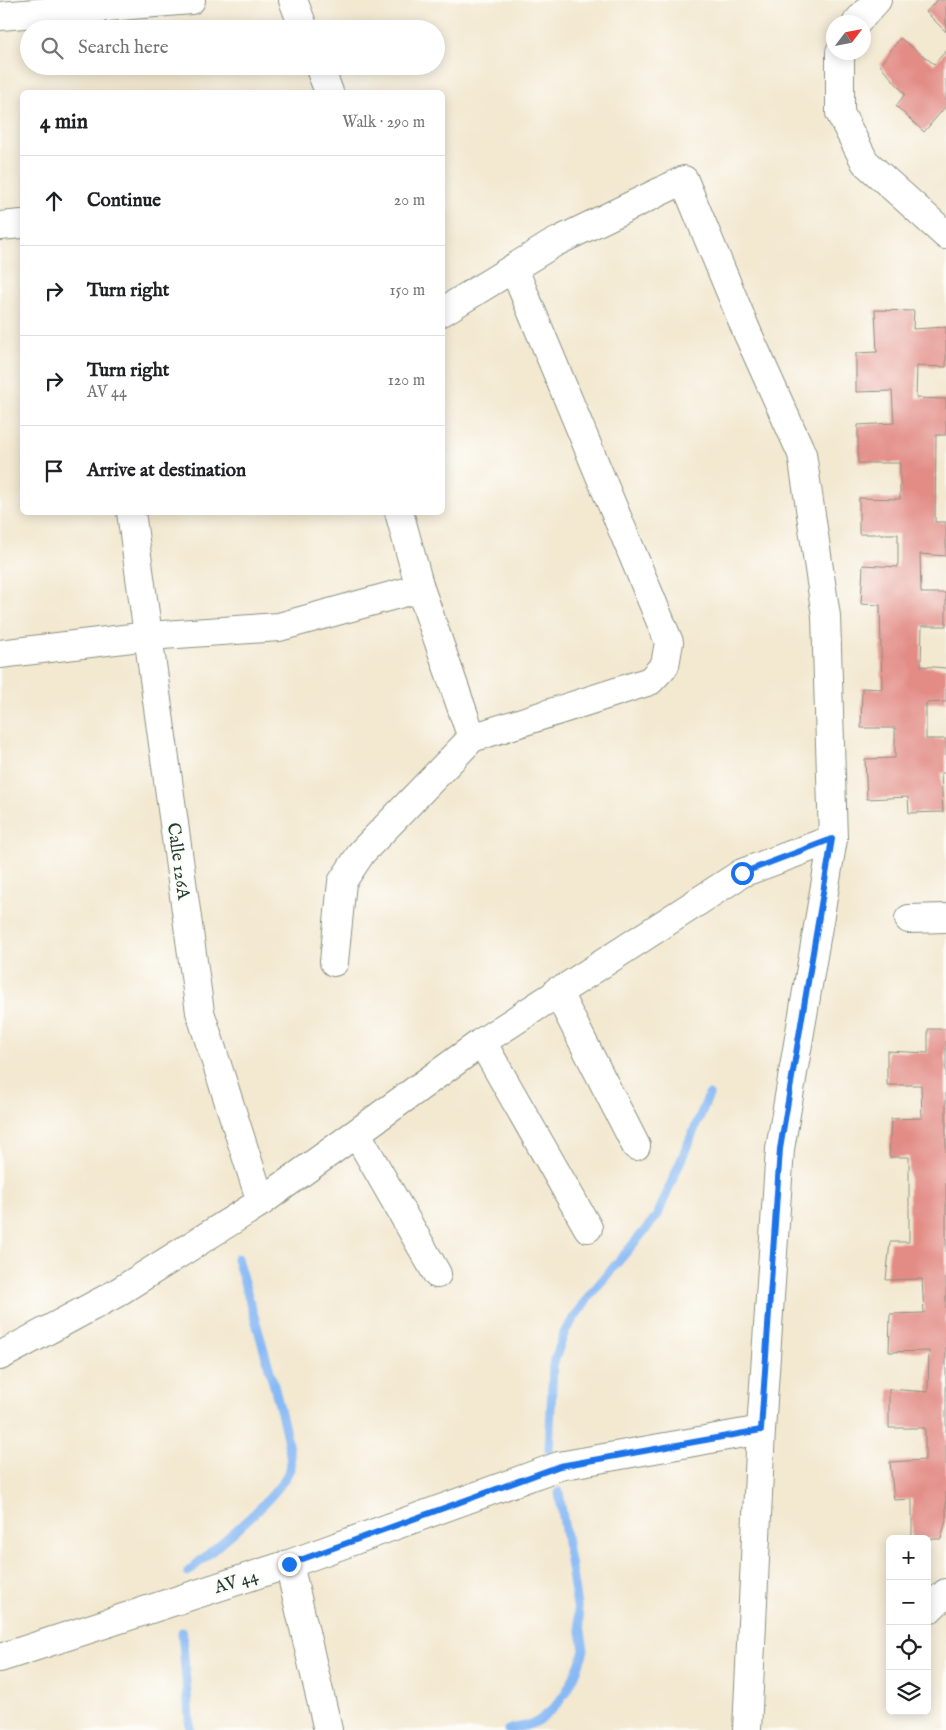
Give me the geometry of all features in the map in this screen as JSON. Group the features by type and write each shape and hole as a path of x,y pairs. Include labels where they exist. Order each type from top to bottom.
{"street":[{"path":"0,16 190,0"},
{"path":"293,0 301,20"},
{"path":"863,15 877,0"},
{"path":"840,60 840,113 865,162 946,235"},
{"path":"322,75 328,90"},
{"path":"445,310 554,243 684,180 747,332 802,454 826,616 832,839 780,1149 761,1430 747,1730"},
{"path":"0,226 20,224"},
{"path":"334,962 342,882 362,852 472,738 650,681 665,665 669,642 514,269"},
{"name":"Calle 126A","path":"131,515 200,1012 261,1202"},
{"path":"400,515 420,588 472,738"},
{"path":"0,654 148,636 279,627 420,588"},
{"path":"0,1356 115,1294 261,1202 482,1042 557,991 742,873 832,839"},
{"path":"909,919 946,918"},
{"path":"557,991 636,1146"},
{"path":"482,1042 588,1228"},
{"path":"357,1134 437,1274"},
{"name":"AV 44","path":"0,1658 289,1564 560,1466 761,1430"},
{"path":"289,1564 328,1730"}],"building":[{"path":"937,0 946,0 946,32 926,12"},
{"path":"900,38 934,64 946,51 946,106 924,132 896,106 905,94 880,65"},
{"path":"875,310 914,311 913,329 946,327 946,367 917,366 916,398 946,399 946,435 936,435 935,522 946,522 946,556 920,554 921,593 946,593 946,626 922,626 921,666 946,668 946,702 926,703 926,739 946,739 946,773 941,773 943,812 909,813 908,797 867,799 865,759 895,758 895,728 861,728 862,688 882,689 880,605 861,604 863,565 898,567 898,534 859,534 859,498 900,499 900,463 858,463 858,425 894,423 892,391 856,392 856,353 877,352"},
{"path":"928,1029 946,1029 946,1520 941,1539 931,1539 931,1535 912,1535 912,1499 894,1500 890,1462 925,1460 925,1428 889,1428 889,1389 928,1392 929,1351 889,1352 890,1314 924,1313 922,1279 886,1280 890,1242 909,1242 909,1157 889,1157 891,1119 922,1118 921,1085 887,1085 887,1051 928,1053"}],"waterway":[{"path":"549,1450 553,1365 565,1331 590,1295 657,1216 709,1095"},
{"path":"188,1572 259,1509 283,1482 290,1469 286,1433 237,1258"},
{"path":"508,1730 535,1723 555,1707 573,1680 584,1650 559,1492"},
{"path":"182,1632 190,1730"}],"route":[{"path":"289,1564 560,1466 761,1430 780,1149 832,839 742,873"}]}
